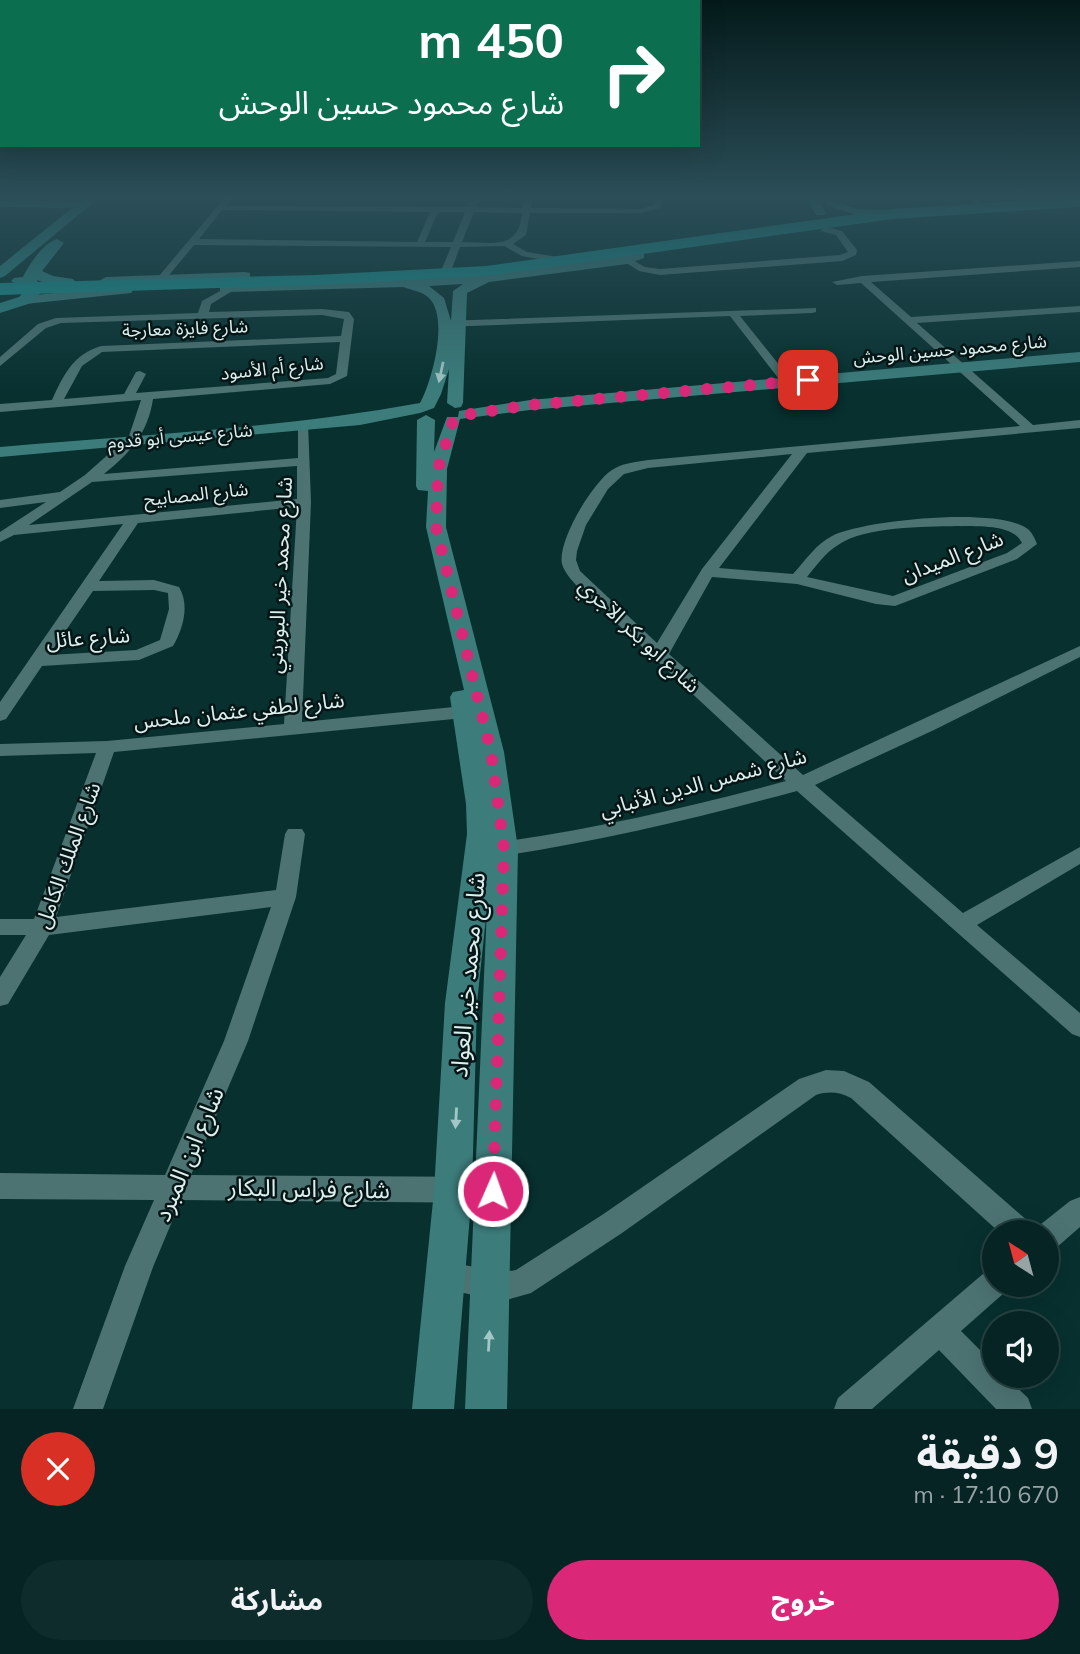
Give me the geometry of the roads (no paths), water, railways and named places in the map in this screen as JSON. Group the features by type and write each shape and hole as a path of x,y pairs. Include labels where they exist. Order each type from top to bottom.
{"highway":[{"path":"153,282 315,280 457,273 576,262"},
{"path":"0,290 153,282 452,277 585,262"}],"main road":[{"path":"3,273 17,262"},
{"path":"0,308 31,281 43,262"},
{"path":"3,273 31,281 50,280 67,288"}],"street":[{"path":"153,282 173,262"},
{"path":"446,271 449,262"},
{"path":"530,262 446,271 153,282 86,281 55,289 192,289 485,279 596,262"},
{"path":"632,262 642,269 660,272 801,262"},
{"path":"837,282 1080,264"},
{"path":"401,283 431,293 445,288 460,291 485,279"},
{"path":"862,279 910,320 958,368 1030,428"},
{"path":"31,281 67,288"},
{"name":"شارع أم الأسود","path":"204,309 231,288"},
{"path":"192,289 204,309"},
{"name":"شارع محمد خير العواد","path":"441,412 435,394 460,291"},
{"name":"شارع محمد خير العواد","path":"431,293 438,299 450,324 441,412 436,527 473,711 481,817 492,851 493,1191 486,1409"},
{"name":"شارع أم الأسود","path":"0,363 42,326 54,321 204,309 338,312 349,319 342,372 338,377 313,383 0,408"},
{"path":"910,320 1080,309"},
{"path":"450,324 812,310"},
{"path":"733,313 786,382"},
{"name":"شارع فايزة معارجة","path":"56,404 78,361 87,354 102,349 345,340"},
{"name":"شارع محمود حسين الوحش","path":"441,412 1080,357"},
{"path":"261,387 267,372"},
{"path":"127,399 141,374"},
{"path":"196,393 206,377"},
{"path":"5,535 86,480 133,439 140,427 146,397"},
{"name":"شارع عيسى أبو قدوم","path":"0,452 441,412"},
{"name":"شارع ابو بكر الآجري","path":"1080,424 803,449 638,467 616,472 607,480 571,544 569,560 573,572 801,784 1080,1027"},
{"name":"شارع محمد خير البوريني","path":"293,727 304,502 304,426"},
{"path":"660,654 684,607 707,572 803,449"},
{"path":"86,480 305,461"},
{"path":"0,504 62,496"},
{"name":"شارع المصابيح","path":"5,535 304,502"},
{"name":"شارع المصابيح","path":"0,715 133,520"},
{"name":"شارع الميدان","path":"707,572 797,579 876,599 895,601 1012,556 1030,544 1021,531 981,522 932,522 860,532 835,540 797,579"},
{"name":"شارع عائل","path":"36,661 139,655 167,643 177,608 174,590 154,585 88,586"},
{"name":"شارع شمس الدين الأنبابي","path":"492,851 565,840 684,815 801,784 928,726 1080,651"},
{"name":"شارع لطفي عثمان ملحس","path":"0,750 107,747 473,711"},
{"name":"شارع الملك الكامل","path":"0,997 43,927 107,747"},
{"name":"شارع ابن المبرد","path":"88,1409 139,1266 236,1041 285,897 295,834"},
{"name":"شارع محمد خير العواد","path":"433,1409 453,1191 461,1003 492,851"},
{"path":"963,923 1080,854"},
{"path":"0,927 43,927 285,897"},
{"path":"444,1277 503,1287 521,1283 612,1224 808,1087 826,1081 844,1082 880,1106 1006,1220"},
{"name":"شارع فراس البكار","path":"0,1186 493,1191"},
{"path":"1059,1227 1080,1210"},
{"path":"849,1409 982,1293"},
{"path":"940,1330 1017,1409"}]}
